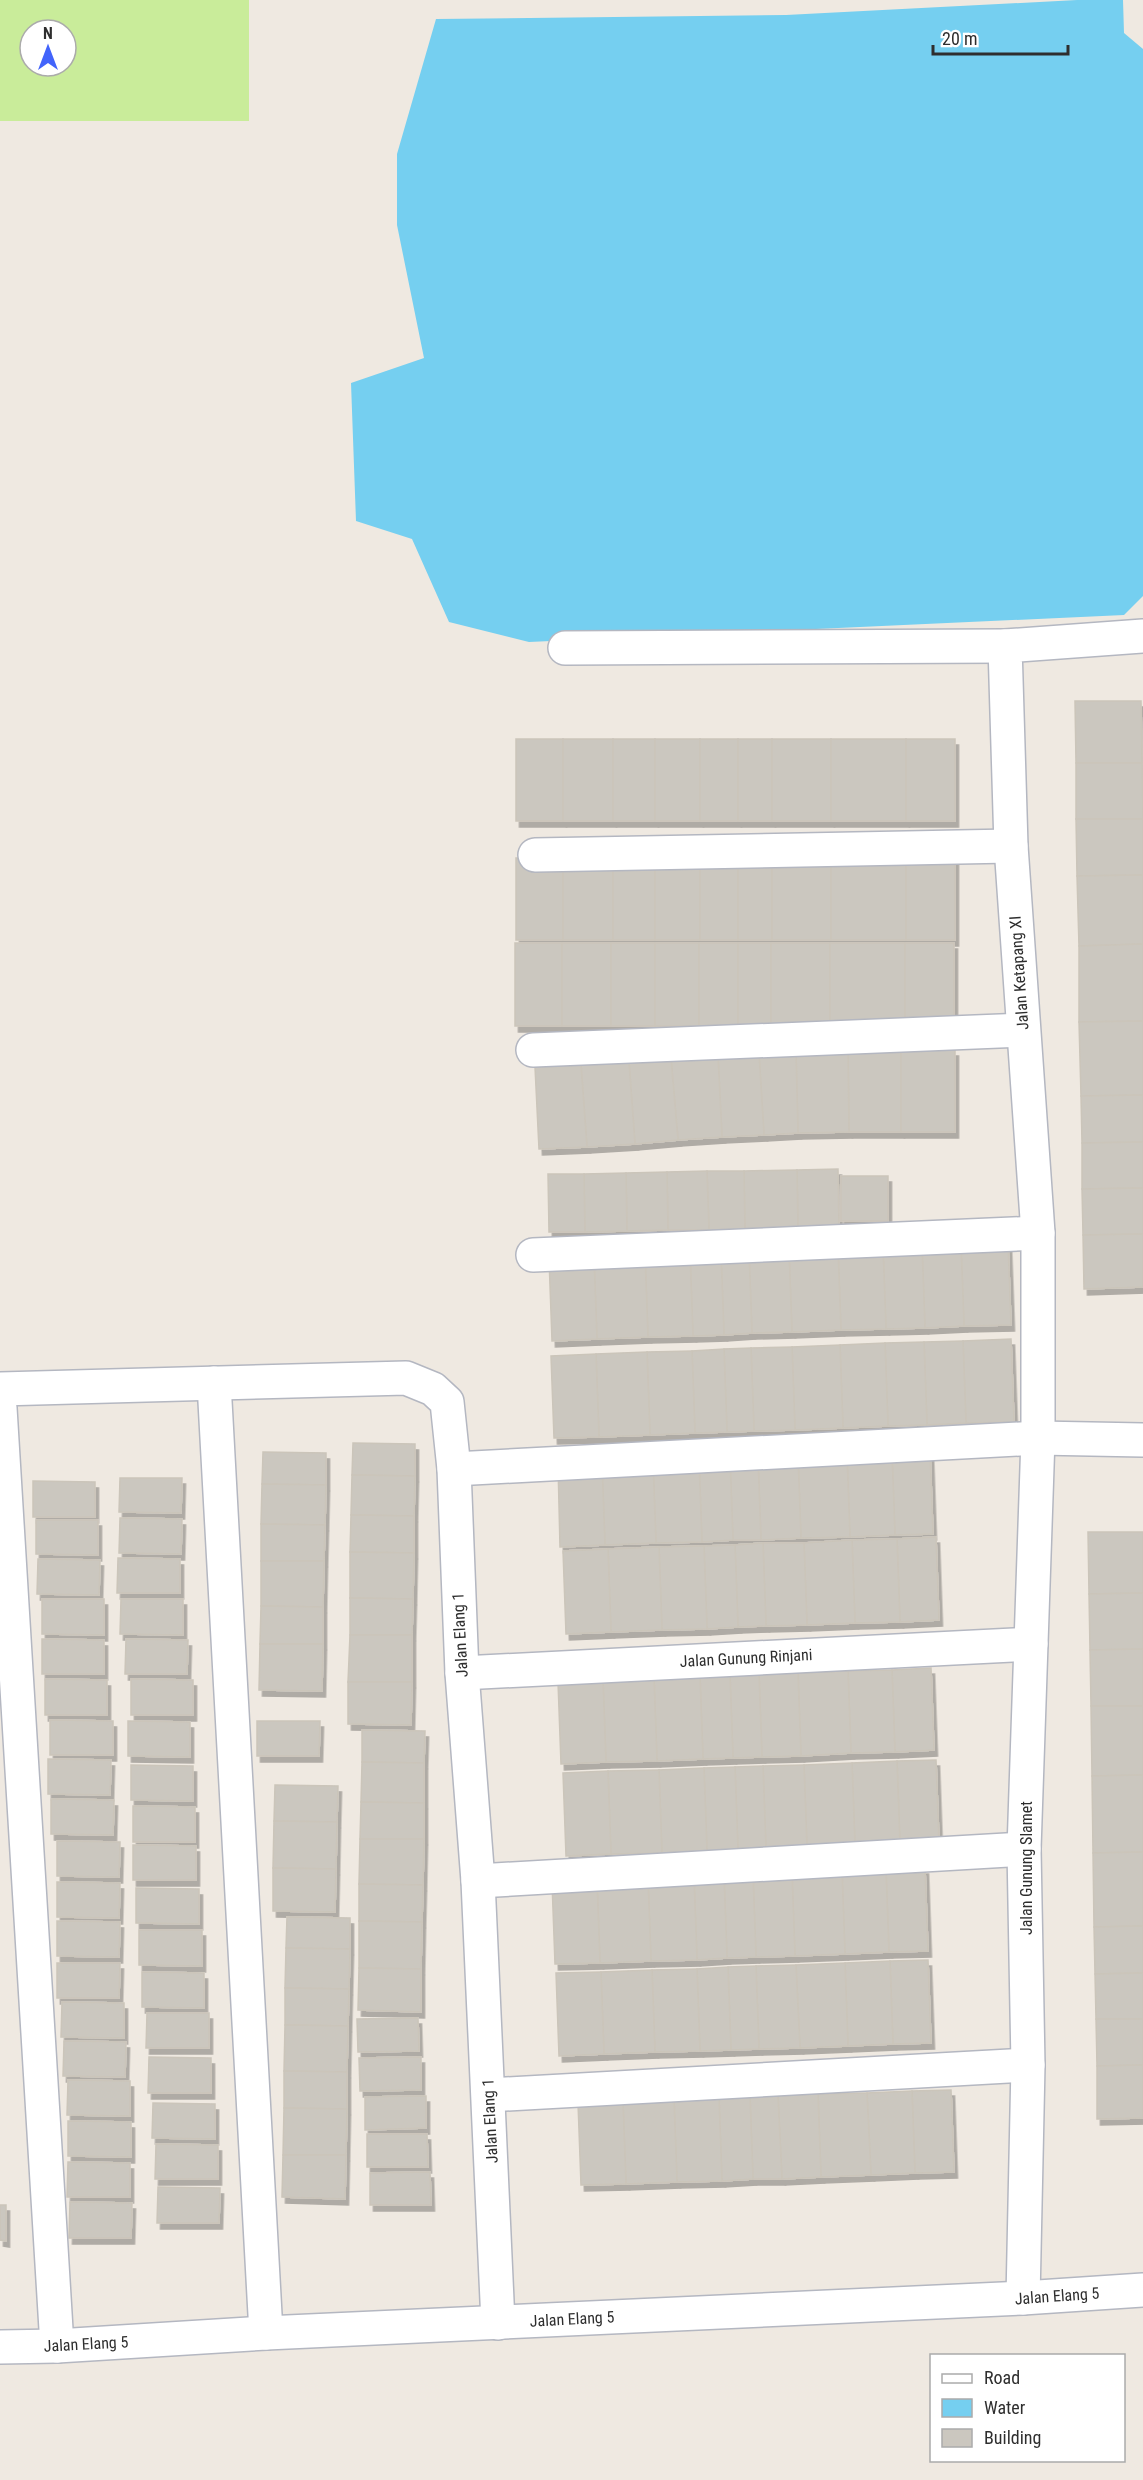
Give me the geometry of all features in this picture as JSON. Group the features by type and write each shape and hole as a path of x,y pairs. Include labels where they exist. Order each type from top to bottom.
{"street":[{"path":"565,648 1005,646 1143,636"},
{"name":"Jalan Ketapang XI","path":"1005,646 1011,846 1038,1233 1038,1438"},
{"path":"535,855 1011,846"},
{"path":"533,1050 1023,1030"},
{"path":"533,1255 1038,1233"},
{"name":"Jalan Elang 1","path":"0,1389 406,1378 433,1389 447,1402 454,1469 462,1673 478,1881 498,2323"},
{"path":"213,1383 266,2333"},
{"path":"0,1408 57,2346"},
{"path":"454,1469 1038,1438 1143,1440"},
{"name":"Jalan Gunung Slamet","path":"1023,2298 1028,2065 1024,1849 1038,1438"},
{"name":"Jalan Gunung Rinjani","path":"462,1673 1031,1644"},
{"path":"478,1881 1024,1849"},
{"path":"489,2095 1028,2065"},
{"name":"Jalan Elang 5","path":"0,2347 1023,2298 1143,2290"}],"green space":[{"path":"0,0 249,0 249,121 0,121"}],"water":[{"path":"1077,0 1123,0 1124,33 1143,49 1143,596 1124,615 529,642 449,622 412,539 356,521 351,383 424,358 397,225 397,154 436,19 786,15"}],"building":[{"path":"1075,701 1141,701 1142,763 1076,763"},
{"path":"516,739 563,739 563,821 516,821"},
{"path":"563,739 613,739 613,821 563,821"},
{"path":"613,739 655,739 655,821 613,821"},
{"path":"655,739 700,739 700,821 655,821"},
{"path":"700,739 738,739 738,821 700,821"},
{"path":"738,739 772,739 772,821 738,821"},
{"path":"772,739 831,739 831,821 772,821"},
{"path":"831,739 906,739 906,821 831,821"},
{"path":"906,739 955,739 955,821 906,821"},
{"path":"1076,763 1142,763 1143,819 1076,819"},
{"path":"1076,819 1143,819 1143,875 1077,876"},
{"path":"516,858 563,858 563,940 516,940"},
{"path":"563,858 613,858 613,940 563,940"},
{"path":"613,858 655,858 655,940 613,940"},
{"path":"655,858 700,858 700,940 655,940"},
{"path":"700,858 738,858 738,940 700,940"},
{"path":"738,858 772,858 772,940 738,940"},
{"path":"772,858 831,858 831,940 772,940"},
{"path":"831,858 906,858 906,940 831,940"},
{"path":"906,858 955,858 955,940 906,940"},
{"path":"1143,875 1143,944 1079,946 1077,876"},
{"path":"515,943 562,943 562,1026 515,1026"},
{"path":"562,943 611,943 611,1026 562,1026"},
{"path":"611,943 655,943 655,1026 611,1026"},
{"path":"655,943 699,943 699,1026 655,1026"},
{"path":"699,943 738,943 738,1026 699,1026"},
{"path":"738,943 771,943 771,1026 738,1026"},
{"path":"771,943 830,943 830,1026 771,1026"},
{"path":"830,943 905,943 905,1026 830,1026"},
{"path":"905,943 954,943 954,1026 905,1026"},
{"path":"1143,944 1143,1021 1079,1022 1079,946"},
{"path":"1143,1021 1143,1095 1081,1096 1079,1022"},
{"path":"848,1050 901,1050 901,1132 849,1132"},
{"path":"848,1050 849,1132 798,1133 796,1052"},
{"path":"901,1050 955,1050 955,1132 901,1132"},
{"path":"796,1052 798,1133 764,1135 759,1053"},
{"path":"759,1053 764,1135 722,1137 718,1055"},
{"path":"718,1055 722,1137 678,1140 671,1058"},
{"path":"671,1058 678,1140 635,1144 629,1062"},
{"path":"629,1062 635,1144 587,1147 581,1065"},
{"path":"581,1065 587,1147 539,1149 535,1067"},
{"path":"1143,1095 1143,1142 1082,1143 1081,1096"},
{"path":"1143,1142 1143,1188 1082,1189 1082,1143"},
{"path":"838,1169 839,1227 798,1228 797,1170"},
{"path":"797,1170 798,1228 745,1229 744,1171"},
{"path":"707,1171 744,1171 745,1229 709,1230"},
{"path":"707,1171 709,1230 668,1230 667,1172"},
{"path":"667,1172 668,1230 627,1231 626,1173"},
{"path":"626,1173 627,1231 585,1232 584,1174"},
{"path":"548,1174 584,1174 585,1232 549,1232"},
{"path":"841,1176 888,1176 888,1221 841,1221"},
{"path":"1143,1188 1143,1234 1083,1235 1082,1189"},
{"path":"1143,1234 1143,1287 1084,1289 1083,1235"},
{"path":"1008,1242 1011,1325 964,1326 961,1243"},
{"path":"961,1243 964,1326 925,1328 922,1245"},
{"path":"922,1245 925,1328 886,1329 883,1246"},
{"path":"883,1246 886,1329 841,1330 838,1248"},
{"path":"838,1248 841,1330 792,1332 789,1250"},
{"path":"789,1250 792,1332 752,1333 749,1251"},
{"path":"749,1251 752,1333 724,1335 721,1252"},
{"path":"721,1252 724,1335 693,1336 690,1253"},
{"path":"690,1253 693,1336 648,1337 645,1254"},
{"path":"645,1254 648,1337 597,1339 594,1257"},
{"path":"594,1257 597,1339 552,1341 549,1258"},
{"path":"1011,1339 1014,1422 966,1423 963,1341"},
{"path":"963,1341 966,1423 927,1425 924,1342"},
{"path":"924,1342 927,1425 888,1426 885,1343"},
{"path":"885,1343 888,1426 843,1428 840,1345"},
{"path":"840,1345 843,1428 795,1430 792,1347"},
{"path":"792,1347 795,1430 754,1431 751,1348"},
{"path":"751,1348 754,1431 727,1432 724,1349"},
{"path":"724,1349 727,1432 695,1433 692,1351"},
{"path":"692,1351 695,1433 650,1435 647,1352"},
{"path":"647,1352 650,1435 599,1437 596,1354"},
{"path":"596,1354 599,1437 554,1438 551,1356"},
{"path":"353,1443 415,1444 415,1476 352,1475"},
{"path":"930,1451 933,1534 895,1535 892,1452"},
{"path":"263,1452 326,1453 326,1485 262,1484"},
{"path":"892,1452 895,1535 850,1537 847,1454"},
{"path":"847,1454 850,1537 801,1538 798,1455"},
{"path":"798,1455 801,1538 761,1540 758,1457"},
{"path":"758,1457 761,1540 733,1540 730,1458"},
{"path":"730,1458 733,1540 702,1542 699,1459"},
{"path":"699,1459 702,1542 656,1543 653,1461"},
{"path":"653,1461 656,1543 605,1545 602,1463"},
{"path":"602,1463 605,1545 560,1547 558,1464"},
{"path":"352,1475 415,1476 414,1516 351,1515"},
{"path":"120,1478 182,1478 181,1513 119,1512"},
{"path":"33,1481 95,1482 95,1517 33,1517"},
{"path":"262,1484 326,1485 325,1525 261,1524"},
{"path":"351,1515 414,1516 414,1553 350,1552"},
{"path":"120,1518 182,1519 181,1554 119,1553"},
{"path":"36,1520 98,1520 98,1555 36,1554"},
{"path":"261,1524 325,1525 324,1561 261,1561"},
{"path":"1088,1532 1143,1532 1143,1593 1089,1594"},
{"path":"936,1537 939,1620 900,1622 897,1539"},
{"path":"897,1539 900,1622 855,1623 852,1540"},
{"path":"852,1540 855,1623 807,1625 804,1543"},
{"path":"763,1543 804,1543 807,1625 766,1626"},
{"path":"763,1543 766,1626 738,1627 735,1545"},
{"path":"735,1545 738,1627 707,1629 704,1546"},
{"path":"704,1546 707,1629 662,1630 659,1547"},
{"path":"659,1547 662,1630 611,1632 608,1549"},
{"path":"608,1549 611,1632 566,1634 563,1551"},
{"path":"350,1552 414,1553 413,1599 350,1598"},
{"path":"118,1558 180,1559 180,1593 117,1593"},
{"path":"38,1559 100,1560 99,1595 37,1594"},
{"path":"261,1561 324,1561 323,1607 261,1606"},
{"path":"1143,1593 1143,1649 1090,1650 1089,1594"},
{"path":"350,1598 413,1599 412,1635 350,1635"},
{"path":"42,1599 104,1599 104,1635 42,1634"},
{"path":"121,1599 183,1599 183,1635 120,1634"},
{"path":"261,1606 323,1607 323,1644 260,1644"},
{"path":"350,1635 412,1635 412,1682 348,1682"},
{"path":"42,1639 104,1640 104,1674 42,1674"},
{"path":"126,1639 188,1640 187,1674 125,1674"},
{"path":"260,1644 323,1644 322,1691 259,1690"},
{"path":"1143,1649 1143,1706 1091,1706 1090,1650"},
{"path":"931,1668 934,1750 895,1752 892,1670"},
{"path":"892,1670 895,1752 851,1753 848,1671"},
{"path":"848,1671 851,1753 801,1756 798,1673"},
{"path":"798,1673 801,1756 762,1757 759,1674"},
{"path":"759,1674 762,1757 733,1758 730,1675"},
{"path":"730,1675 733,1758 703,1759 700,1676"},
{"path":"700,1676 703,1759 657,1761 654,1678"},
{"path":"654,1678 657,1761 606,1762 603,1680"},
{"path":"45,1679 107,1680 107,1715 45,1715"},
{"path":"131,1679 193,1680 193,1715 131,1715"},
{"path":"603,1680 606,1762 561,1764 558,1682"},
{"path":"348,1682 412,1682 411,1725 348,1724"},
{"path":"1091,1706 1143,1706 1143,1775 1092,1776"},
{"path":"50,1720 113,1721 113,1755 50,1755"},
{"path":"128,1721 190,1722 190,1757 128,1756"},
{"path":"257,1721 320,1721 319,1756 257,1756"},
{"path":"362,1730 425,1731 424,1763 362,1762"},
{"path":"48,1759 111,1760 110,1795 48,1794"},
{"path":"936,1760 939,1842 900,1844 897,1761"},
{"path":"897,1761 900,1844 855,1845 852,1763"},
{"path":"362,1762 424,1763 424,1803 361,1802"},
{"path":"852,1763 855,1845 807,1848 804,1765"},
{"path":"131,1765 193,1766 193,1801 131,1800"},
{"path":"804,1765 807,1848 766,1849 763,1766"},
{"path":"763,1766 766,1849 738,1850 735,1767"},
{"path":"735,1767 738,1850 707,1851 704,1768"},
{"path":"704,1768 707,1851 662,1853 659,1770"},
{"path":"659,1770 662,1853 611,1854 608,1771"},
{"path":"608,1771 611,1854 566,1856 563,1773"},
{"path":"1143,1775 1143,1852 1093,1853 1092,1776"},
{"path":"275,1785 338,1786 337,1822 274,1821"},
{"path":"51,1799 114,1800 113,1835 51,1834"},
{"path":"361,1802 424,1803 424,1839 360,1839"},
{"path":"133,1806 195,1807 195,1842 133,1842"},
{"path":"274,1821 337,1822 336,1869 273,1868"},
{"path":"360,1839 424,1839 423,1885 359,1884"},
{"path":"57,1841 120,1842 119,1877 57,1876"},
{"path":"133,1845 196,1846 196,1880 133,1880"},
{"path":"1143,1852 1143,1926 1094,1927 1093,1853"},
{"path":"273,1868 336,1869 335,1912 273,1911"},
{"path":"925,1868 928,1951 889,1952 886,1870"},
{"path":"886,1870 889,1952 845,1954 842,1871"},
{"path":"842,1871 845,1954 795,1956 792,1873"},
{"path":"792,1873 795,1956 756,1957 753,1874"},
{"path":"753,1874 756,1957 727,1958 724,1875"},
{"path":"724,1875 727,1958 697,1960 694,1877"},
{"path":"694,1877 697,1960 651,1961 648,1878"},
{"path":"648,1878 651,1961 600,1963 597,1880"},
{"path":"597,1880 600,1963 555,1964 552,1882"},
{"path":"57,1882 120,1883 119,1918 57,1917"},
{"path":"359,1884 423,1885 422,1922 359,1921"},
{"path":"136,1888 199,1889 199,1924 136,1923"},
{"path":"287,1917 350,1918 350,1949 286,1948"},
{"path":"57,1921 120,1922 119,1957 57,1956"},
{"path":"359,1921 422,1922 421,1969 359,1968"},
{"path":"1143,1926 1143,1973 1095,1974 1094,1927"},
{"path":"139,1930 202,1930 202,1966 139,1965"},
{"path":"286,1948 350,1949 349,1989 285,1988"},
{"path":"928,1960 931,2043 893,2044 890,1961"},
{"path":"890,1961 893,2044 848,2046 845,1963"},
{"path":"57,1963 120,1963 119,1998 57,1998"},
{"path":"845,1963 848,2046 800,2048 796,1965"},
{"path":"796,1965 800,2048 759,2049 756,1966"},
{"path":"756,1966 759,2049 731,2050 728,1967"},
{"path":"728,1967 731,2050 700,2051 697,1969"},
{"path":"359,1968 421,1969 421,2012 358,2010"},
{"path":"697,1969 700,2051 655,2052 652,1970"},
{"path":"652,1970 655,2052 604,2054 601,1972"},
{"path":"142,1972 204,1973 204,2008 142,2007"},
{"path":"601,1972 604,2054 559,2056 556,1973"},
{"path":"1143,1973 1143,2019 1096,2019 1095,1974"},
{"path":"285,1988 349,1989 348,2026 285,2025"},
{"path":"62,2002 124,2003 124,2038 61,2037"},
{"path":"147,2013 209,2013 209,2048 146,2048"},
{"path":"418,2018 419,2051 358,2052 357,2019"},
{"path":"1096,2019 1143,2019 1143,2065 1097,2066"},
{"path":"285,2025 348,2026 347,2072 284,2071"},
{"path":"64,2041 126,2042 125,2077 63,2076"},
{"path":"149,2057 211,2058 211,2093 148,2093"},
{"path":"421,2057 421,2090 360,2091 359,2058"},
{"path":"1143,2065 1143,2118 1097,2119 1097,2066"},
{"path":"284,2071 347,2072 347,2109 284,2108"},
{"path":"68,2080 130,2081 130,2116 67,2115"},
{"path":"951,2090 954,2172 915,2173 912,2091"},
{"path":"912,2091 915,2173 871,2175 867,2093"},
{"path":"867,2093 871,2175 821,2177 818,2094"},
{"path":"818,2094 821,2177 782,2179 778,2096"},
{"path":"426,2096 426,2128 365,2130 365,2097"},
{"path":"750,2096 778,2096 782,2179 753,2179"},
{"path":"750,2096 753,2179 722,2181 719,2098"},
{"path":"719,2098 722,2181 677,2182 674,2099"},
{"path":"674,2099 677,2182 626,2184 623,2102"},
{"path":"623,2102 626,2184 581,2185 578,2103"},
{"path":"153,2103 215,2104 215,2139 152,2138"},
{"path":"284,2108 347,2109 346,2155 283,2155"},
{"path":"68,2121 131,2122 131,2157 68,2156"},
{"path":"367,2134 427,2134 428,2167 367,2167"},
{"path":"156,2144 218,2145 218,2179 155,2179"},
{"path":"283,2155 346,2155 345,2199 282,2197"},
{"path":"68,2162 130,2163 130,2197 67,2197"},
{"path":"430,2172 431,2205 370,2205 370,2173"},
{"path":"158,2187 220,2188 219,2223 157,2223"},
{"path":"70,2202 132,2203 131,2238 69,2238"},
{"path":"0,2205 6,2205 6,2241 0,2240"}]}
